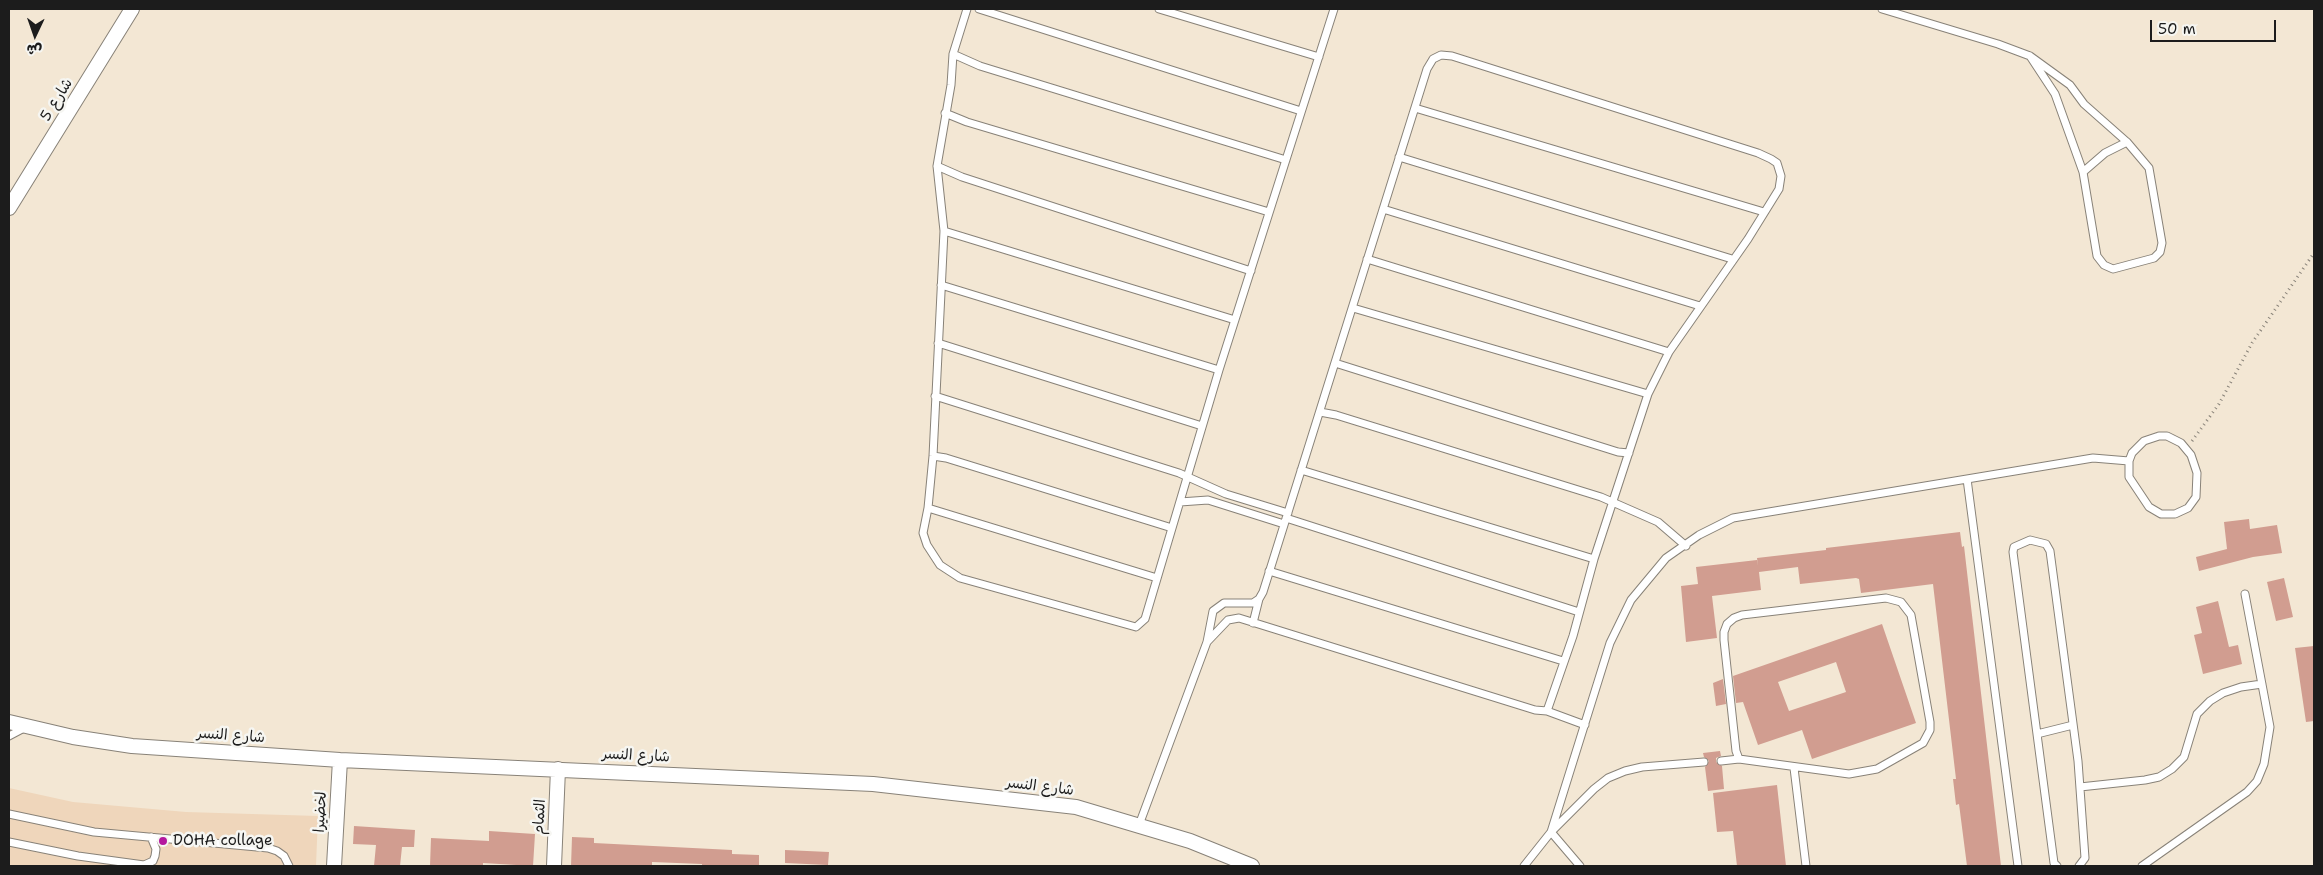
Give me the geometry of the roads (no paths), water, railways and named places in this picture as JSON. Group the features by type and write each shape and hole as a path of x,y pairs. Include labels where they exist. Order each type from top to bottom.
{"street":[{"name":"شارع 5","path":"9,208 132,9"},
{"name":"شارع النسر","path":"9,722 26,727 132,746 340,760 873,784 1076,807 1190,841 1252,866"},
{"name":"لخضيرا","path":"334,866 340,760"},
{"name":"الثمام","path":"554,866 558,769"}],"lane":[{"path":"966,9 953,54 937,166 944,231 933,456 924,533 927,545 940,565 960,578 1136,627 1145,619 1219,370 1228,347 1334,9"},
{"path":"979,9 1301,111"},
{"path":"1159,9 1318,57"},
{"path":"1882,9 1998,44 2030,56 2070,85 2084,104 2127,142 2149,168 2162,243 2160,252 2154,258 2113,269 2104,265 2097,256 2083,172 2055,94 2030,56"},
{"path":"953,54 980,66 1286,160"},
{"path":"1253,623 1427,69 1433,58 1441,55 1452,56 1771,159 1780,170 1781,183 1764,212 1669,352 1648,394 1547,711"},
{"path":"1415,108 1764,212"},
{"path":"945,113 976,125 1269,212"},
{"path":"2083,172 2105,153 2127,142"},
{"path":"1399,157 1732,259"},
{"path":"937,166 972,180 1251,271"},
{"path":"1383,209 1700,306"},
{"path":"944,231 1235,320"},
{"path":"1368,259 1669,352"},
{"path":"941,285 1219,370"},
{"path":"1353,308 1648,394"},
{"path":"938,342 1202,426"},
{"path":"1335,363 1608,449 1629,453"},
{"path":"935,396 1188,476 1226,494 1286,518 1579,612"},
{"path":"1320,412 1336,414 1614,502 1658,522 1686,546"},
{"path":"2167,436 2181,442 2187,448 2197,473 2198,491 2188,508 2175,514 2162,514 2149,507 2132,484 2128,470 2129,462 2137,447 2151,438 2167,436"},
{"path":"933,456 1172,528"},
{"path":"1551,832 1610,643 1631,600 1666,558 1686,546 1699,535 1733,518 2094,458 2129,462"},
{"path":"1302,470 1594,559"},
{"path":"1967,479 2018,866"},
{"path":"1180,502 1208,500 1286,518"},
{"path":"928,508 1157,578"},
{"path":"2057,866 2054,863 2013,552 2014,547 2030,540 2046,544 2050,551 2080,787 2085,858 2079,866"},
{"path":"1269,571 1563,661"},
{"path":"2142,866 2246,792 2257,781 2264,764 2270,727 2245,594"},
{"path":"1721,761 1739,759 1839,774 1868,772 1917,747 1927,737 1930,722 1911,615 1902,602 1886,598 1742,615 1734,618 1727,624 1724,640 1736,751 1739,759"},
{"path":"1138,825 1207,642 1213,611 1224,602 1253,603 1259,599"},
{"path":"1207,642 1228,620 1238,618 1535,710 1547,711 1585,725"},
{"path":"2080,787 2159,777 2172,769 2184,757 2197,714 2210,701 2223,693 2241,687 2262,684"},
{"path":"2037,734 2073,726"},
{"path":"9,736 26,727"},
{"path":"1524,866 1551,832 1594,789 1608,778 1625,771 1704,762"},
{"path":"1794,768 1806,866"},
{"path":"9,814 94,832 268,848 284,856 289,866"},
{"path":"1551,832 1580,866"},
{"path":"9,842 78,856 144,865 153,861 155,856 156,849 151,837"}],"place":[{"name":"DOHA collage","path":"163,841"}]}
